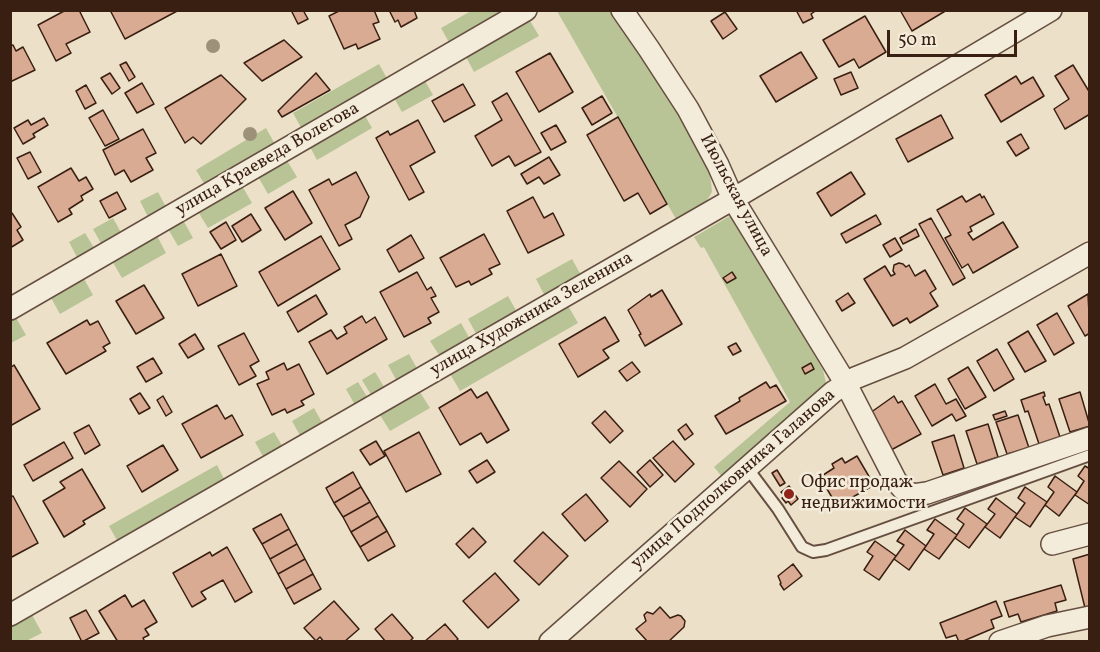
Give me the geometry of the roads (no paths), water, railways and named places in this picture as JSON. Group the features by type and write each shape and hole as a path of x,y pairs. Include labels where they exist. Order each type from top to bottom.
{"street":[{"name":"улица Краеведа Волегова","path":"10,309 526,10"},
{"name":"Июльская улица","path":"622,10 688,109 733,199 846,384 896,481 907,493 913,495 936,491 1089,438"},
{"name":"улица Художника Зеленина","path":"10,615 733,199 1051,10"},
{"name":"улица Подполковника Галанова","path":"550,642 833,392 905,358 1089,253"},
{"path":"1052,544 1089,534"},
{"path":"1000,642 1047,626 1089,617"}],"lane":[{"path":"748,468 802,547 813,552 826,550 1089,455"}],"place":[{"name":"Офис продаж недвижимости","path":"789,494"}]}
